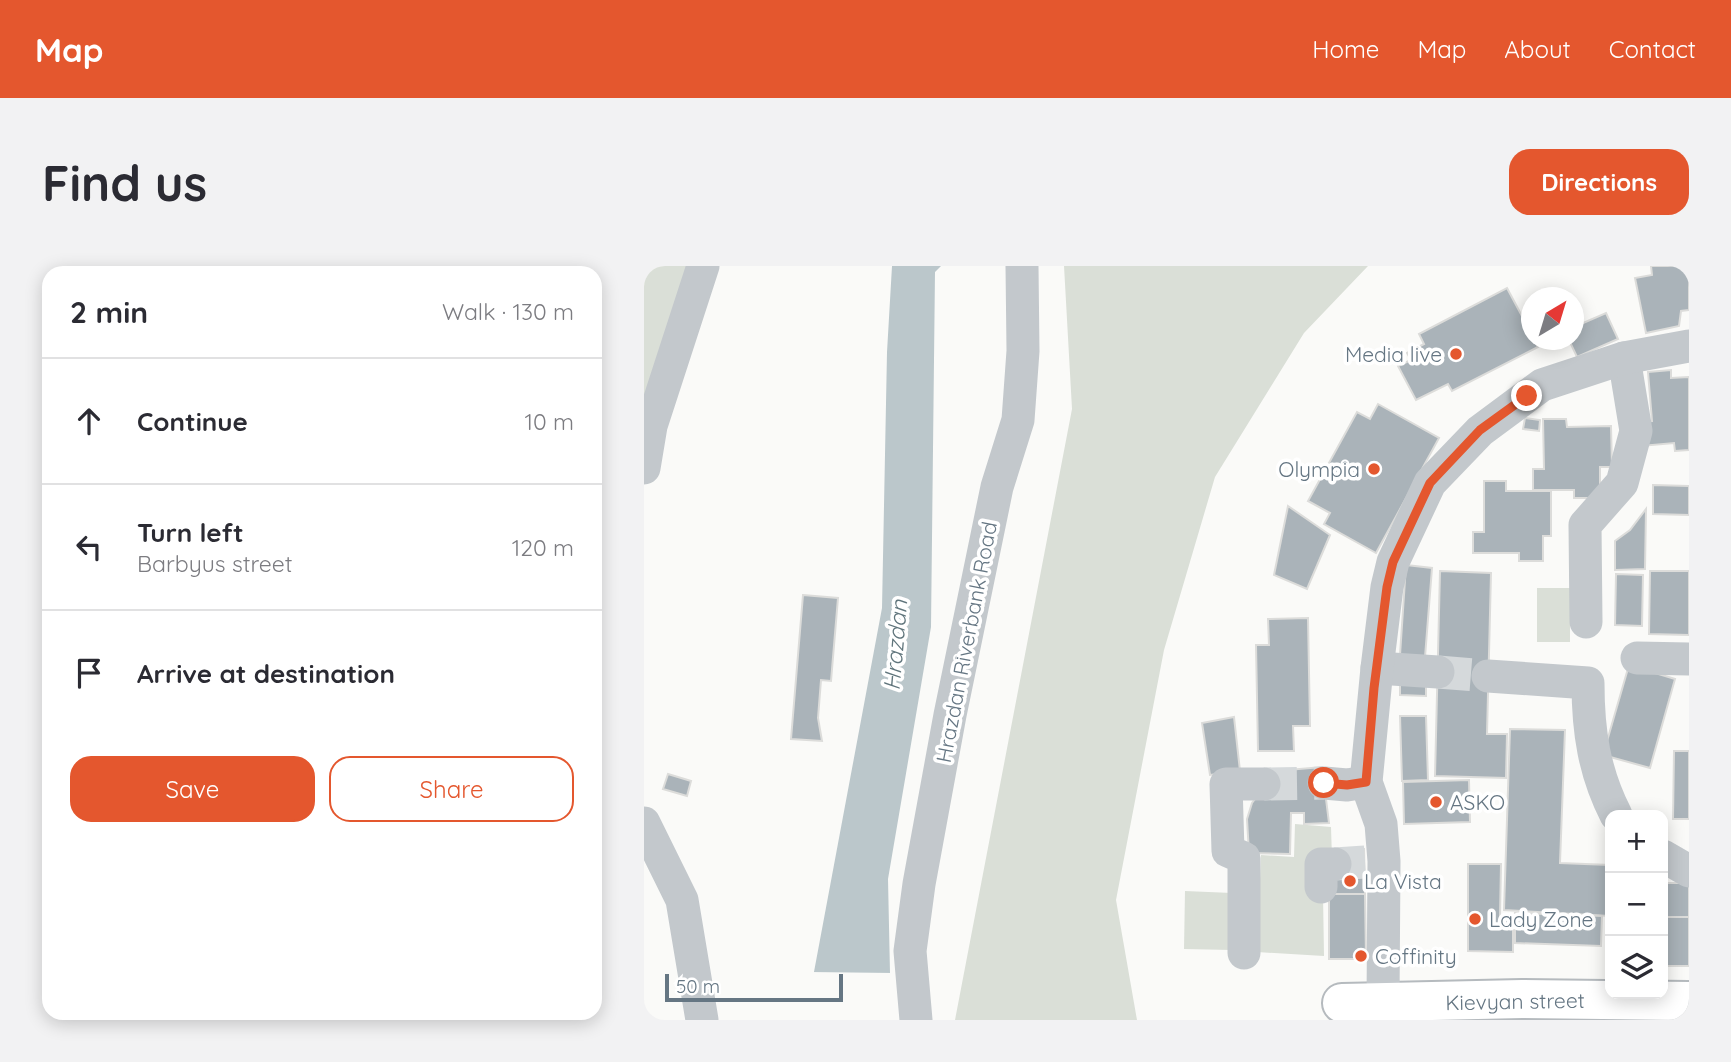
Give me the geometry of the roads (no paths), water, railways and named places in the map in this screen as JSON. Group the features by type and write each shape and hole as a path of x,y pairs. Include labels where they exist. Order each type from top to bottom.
{"main road":[{"name":"Kievyan street","path":"1342,1003 1515,1010 1689,1001"}],"street":[{"path":"644,468 651,426 703,266"},
{"name":"Hrazdan Riverbank Road","path":"916,1020 910,951 919,884 994,501 1018,420 1023,351 1022,266"},
{"path":"1383,1003 1351,868 1381,824 1366,782 1377,668 1387,587 1393,562 1430,483 1480,430 1542,386 1624,358 1689,346"},
{"path":"1586,622 1585,525 1622,483 1636,431 1624,358"},
{"path":"1637,658 1689,659"},
{"path":"1377,668 1438,672"},
{"path":"1488,676 1588,683 1588,726 1604,791 1614,810"},
{"path":"1324,783 1347,785 1366,782"},
{"path":"1244,953 1244,859 1228,851 1226,784 1264,784"},
{"path":"644,823 682,900 702,1020"},
{"path":"1668,859 1689,871"}],"water":[{"name":"Hrazdan","path":"892,266 941,266 935,272 931,627 888,879 891,1020 805,1020 882,608 887,352"}],"tunnel":[{"path":"1438,672 1488,676"},
{"path":"1264,784 1324,783"},
{"path":"1335,864 1365,862"}],"place":[{"name":"Media live","path":"1456,354"},
{"name":"Olympia","path":"1374,469"},
{"name":"ASKO","path":"1436,802"},
{"name":"La Vista","path":"1350,881"},
{"name":"Lady Zone","path":"1475,919"},
{"name":"Coffinity","path":"1361,956"}]}
